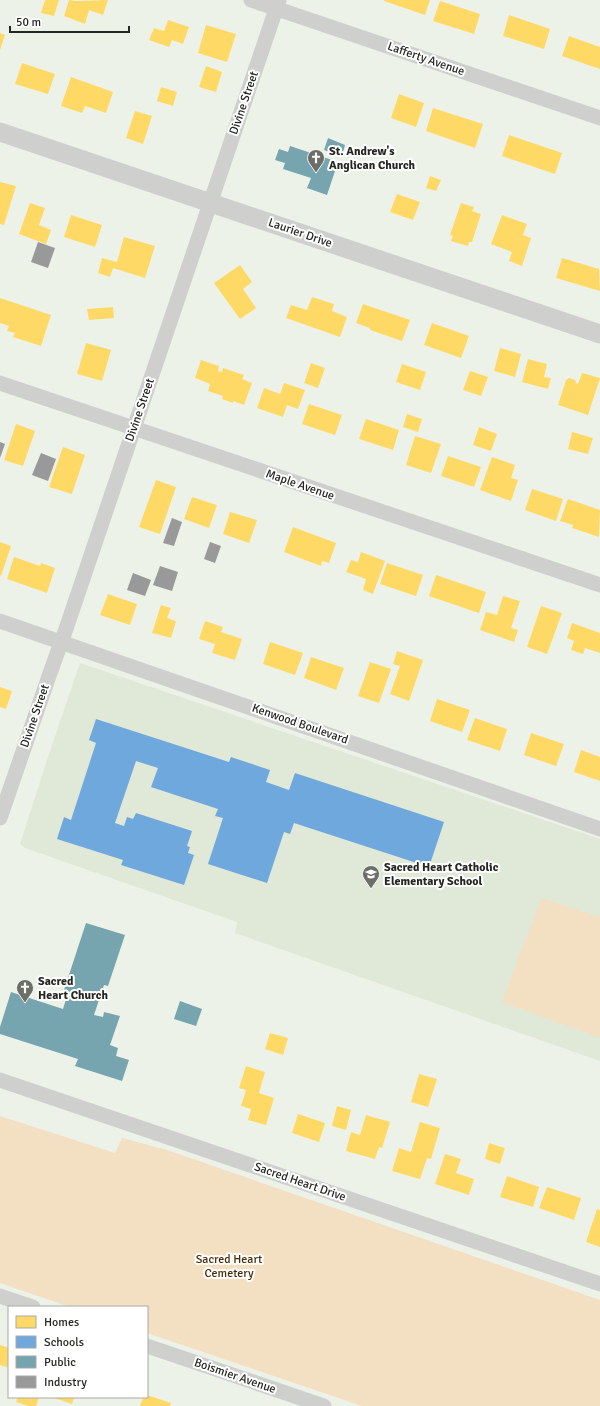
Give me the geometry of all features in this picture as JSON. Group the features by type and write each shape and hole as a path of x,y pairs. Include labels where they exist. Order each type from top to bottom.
{"street":[{"name":"Lafferty Avenue","path":"251,0 278,4 600,118"},
{"name":"Divine Street","path":"0,818 62,641 278,4"},
{"name":"Laurier Drive","path":"0,132 600,334"},
{"name":"Maple Avenue","path":"0,383 600,585"},
{"name":"Kenwood Boulevard","path":"0,621 62,641 600,829"},
{"name":"Sacred Heart Drive","path":"0,1080 600,1284"},
{"path":"0,1296 30,1306"},
{"name":"Boismier Avenue","path":"148,1346 324,1406"}],"shaded area":[{"name":"Sacred Heart Catholic Elementary School","path":"80,663 600,839 600,1061 235,933 237,922 25,848 20,844"}],"green space":[{"path":"541,898 600,917 600,1038 502,1002"},
{"name":"Sacred Heart Cemetery","path":"0,1116 115,1153 122,1138 167,1150 600,1300 600,1406 362,1406 148,1333 148,1306 67,1306 0,1283"}],"building: Homes":[{"path":"45,0 59,0 54,16 41,13"},
{"path":"69,0 108,0 103,15 89,10 85,24 64,16"},
{"path":"384,0 430,0 425,15"},
{"path":"440,1 480,14 474,34 433,21"},
{"path":"509,15 550,29 544,49 503,36"},
{"path":"168,20 189,27 183,44 172,40 169,47 149,40 154,28 164,31"},
{"path":"206,25 236,34 227,62 198,53"},
{"path":"0,33 5,35 0,50"},
{"path":"569,36 600,47 600,69 562,56"},
{"path":"22,63 55,74 48,94 15,84"},
{"path":"206,66 222,72 216,92 199,87"},
{"path":"71,77 113,92 106,113 85,106 82,113 61,106"},
{"path":"161,87 177,92 173,106 157,101"},
{"path":"399,94 424,103 416,127 391,118"},
{"path":"433,108 483,124 475,148 426,131"},
{"path":"135,111 152,116 143,144 126,138"},
{"path":"509,135 562,153 555,174 502,156"},
{"path":"430,176 441,180 436,191 426,188"},
{"path":"0,182 16,186 4,225 0,224"},
{"path":"397,194 420,202 413,220 390,212"},
{"path":"30,203 45,208 39,225 51,230 46,244 19,234"},
{"path":"461,203 474,207 472,211 481,214 472,242 469,242 468,246 451,241 453,236 450,235"},
{"path":"71,215 102,225 95,247 64,237"},
{"path":"502,215 527,224 523,235 531,238 522,266 509,261 512,252 491,244"},
{"path":"124,237 155,246 145,278 113,268 110,277 98,273 102,258 117,262"},
{"path":"562,258 599,269 600,291 556,278"},
{"path":"240,265 252,282 243,289 256,308 240,319 214,283"},
{"path":"312,297 334,304 332,311 347,317 340,337 286,318 291,305 307,310"},
{"path":"0,298 51,315 41,346 13,337 15,333 7,331 9,326 0,323"},
{"path":"363,304 410,320 402,341 370,330 370,328 356,323"},
{"path":"113,307 114,318 89,320 87,309"},
{"path":"432,323 469,336 461,358 424,345"},
{"path":"86,343 111,350 102,381 77,374"},
{"path":"500,348 521,354 515,377 494,371"},
{"path":"528,359 547,364 544,377 551,378 548,389 522,382"},
{"path":"201,360 219,366 218,371 222,372 223,368 244,375 242,379 252,383 244,405 222,399 223,396 208,391 210,384 195,378"},
{"path":"311,363 325,368 318,388 304,383"},
{"path":"402,364 426,372 420,390 396,382"},
{"path":"470,371 488,377 481,396 463,390"},
{"path":"582,373 600,378 588,415 558,405 566,380 569,378 575,380 578,384"},
{"path":"284,383 305,390 298,409 287,405 283,417 257,408 264,388 280,394"},
{"path":"309,404 342,415 335,435 302,424"},
{"path":"407,414 422,419 418,432 403,427"},
{"path":"366,419 399,430 393,450 359,439"},
{"path":"16,424 35,431 23,466 4,460"},
{"path":"479,427 497,434 491,451 473,445"},
{"path":"572,432 593,438 588,454 568,449"},
{"path":"415,436 441,444 431,473 406,465"},
{"path":"63,447 85,455 72,494 49,487"},
{"path":"448,456 481,467 474,487 441,476"},
{"path":"492,457 515,465 511,478 518,480 511,501 480,490"},
{"path":"156,480 176,487 160,534 139,527"},
{"path":"532,489 563,499 556,521 525,510"},
{"path":"192,497 217,505 209,528 184,519"},
{"path":"568,499 600,510 599,537 572,528 573,525 560,521"},
{"path":"230,512 257,520 249,543 223,534"},
{"path":"293,527 336,543 329,563 322,561 321,566 284,552"},
{"path":"0,542 11,546 1,576 0,575"},
{"path":"361,552 385,561 373,594 363,590 366,579 346,572 351,560 358,562"},
{"path":"14,557 40,566 41,563 55,568 47,593 7,579"},
{"path":"387,563 423,575 416,596 380,584"},
{"path":"436,575 486,592 479,613 429,596"},
{"path":"108,594 137,604 130,625 100,615"},
{"path":"503,596 520,601 511,628 518,630 514,642 480,630 486,612 497,615"},
{"path":"161,605 171,608 167,618 176,621 171,638 152,633"},
{"path":"541,606 562,613 547,654 527,647"},
{"path":"205,621 223,627 221,632 242,639 235,660 212,653 215,644 199,639"},
{"path":"572,623 600,633 600,653 585,648 583,654 571,650 574,641 567,638"},
{"path":"270,642 303,653 295,675 263,664"},
{"path":"397,651 423,660 409,701 390,694 400,666 393,664"},
{"path":"311,657 344,668 336,690 304,678"},
{"path":"370,662 391,669 379,703 358,696"},
{"path":"0,687 12,691 6,709 0,707"},
{"path":"437,699 470,710 462,732 430,721"},
{"path":"475,718 507,729 500,751 467,740"},
{"path":"531,733 564,744 556,766 524,755"},
{"path":"581,750 600,757 600,781 574,772"},
{"path":"270,1033 288,1038 283,1055 265,1049"},
{"path":"246,1066 265,1072 259,1093 274,1098 266,1125 248,1120 251,1109 241,1106 246,1090 239,1088"},
{"path":"419,1074 437,1079 428,1107 411,1102"},
{"path":"337,1106 351,1110 346,1130 332,1126"},
{"path":"298,1114 325,1123 319,1142 292,1133"},
{"path":"366,1115 390,1122 382,1148 379,1147 375,1159 346,1151 351,1132 360,1135"},
{"path":"420,1122 440,1128 431,1159 427,1158 420,1179 392,1171 399,1148 411,1152"},
{"path":"489,1143 505,1148 500,1164 485,1159"},
{"path":"445,1154 461,1159 456,1173 474,1179 469,1195 435,1184"},
{"path":"507,1176 539,1187 533,1207 500,1197"},
{"path":"547,1187 581,1198 574,1220 539,1208"},
{"path":"597,1209 600,1210 600,1247 586,1242"},
{"path":"0,1345 8,1348 8,1368 0,1365"},
{"path":"148,1395 171,1403 170,1406 140,1406 143,1398 148,1398"},
{"path":"18,1398 39,1398 36,1406 28,1406 16,1402"},
{"path":"54,1398 74,1398 72,1404"}],"building: Schools":[{"name":"Sacred Heart Catholic Elementary School","path":"96,719 229,762 231,757 270,770 266,782 289,790 295,773 444,822 429,867 294,823 290,834 284,832 267,883 208,864 223,818 215,816 218,809 151,787 158,768 136,761 115,823 124,826 127,817 133,819 136,813 192,831 187,846 190,847 188,853 194,855 184,885 121,865 123,860 57,839 64,817 71,820 96,743 89,740"}],"building: Public":[{"path":"328,138 345,145 342,156 324,150"},
{"name":"St. Andrew's Anglican Church","path":"290,146 338,162 327,195 307,188 311,178 283,169 285,163 275,160 279,149 288,152"},
{"name":"Sacred Heart Church","path":"86,923 125,935 108,986 104,985 94,1015 103,1017 104,1012 120,1016 110,1045 118,1048 116,1056 129,1060 122,1081 75,1066 78,1059 0,1034 0,1027 11,992 63,1009 67,996 64,990"},
{"path":"180,1001 202,1009 196,1026 174,1019"}],"building: Industry":[{"path":"38,242 55,248 48,268 31,262"},
{"path":"0,442 5,444 0,458"},
{"path":"41,453 56,459 48,481 32,475"},
{"path":"172,518 182,522 174,546 163,543"},
{"path":"210,542 221,546 215,563 204,559"},
{"path":"160,566 178,572 172,591 153,585"},
{"path":"133,573 151,580 145,596 127,590"}],"place":[{"name":"St. Andrew's Anglican Church","path":"316,173"},
{"name":"Sacred Heart Catholic Elementary School","path":"371,889"},
{"name":"Sacred Heart Church","path":"25,1003"}]}
